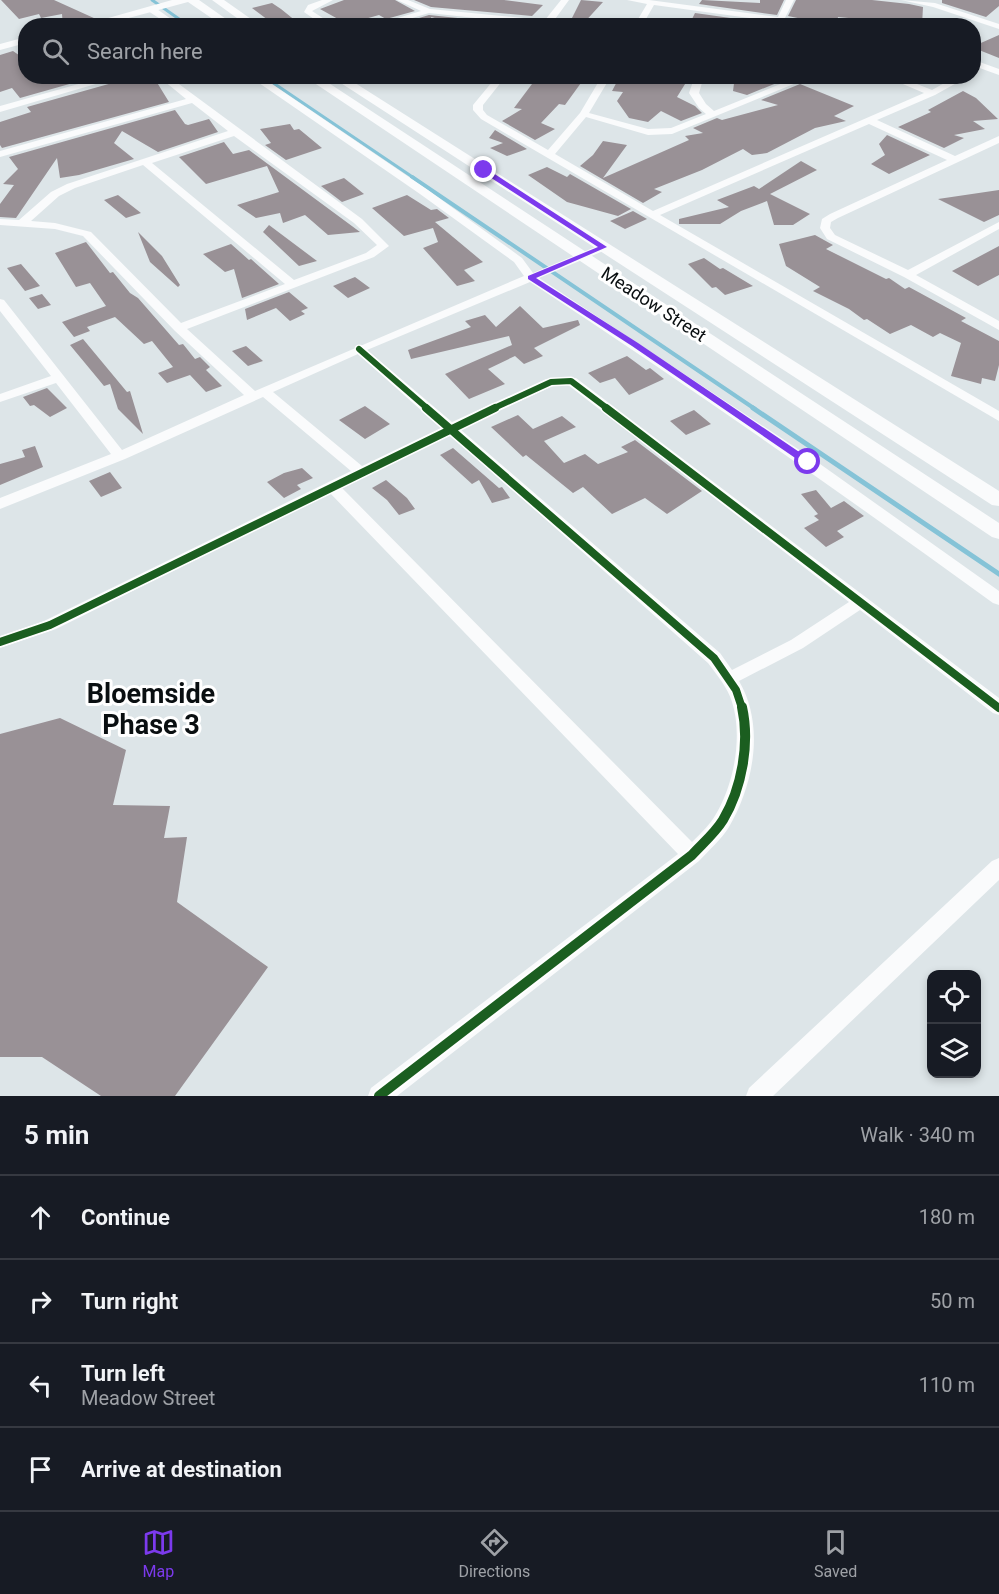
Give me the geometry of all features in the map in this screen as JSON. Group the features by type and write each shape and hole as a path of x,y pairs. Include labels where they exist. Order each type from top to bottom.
{"street":[{"path":"116,18 184,0"},
{"path":"192,0 219,18"},
{"path":"217,0 244,18"},
{"path":"318,18 308,12 311,7 329,0"},
{"path":"401,0 429,11 492,18"},
{"path":"551,18 565,0"},
{"path":"631,0 781,18 790,0"},
{"path":"905,0 935,5 973,18"},
{"path":"643,18 652,3"},
{"path":"155,8 167,18"},
{"path":"404,18 429,11"},
{"path":"987,23 999,17"},
{"path":"981,21 999,27"},
{"path":"1,45 18,42"},
{"path":"981,66 999,72"},
{"path":"0,109 90,84"},
{"path":"172,84 358,221 383,246 370,255 179,328"},
{"path":"265,84 424,192 518,260 534,277 798,456 999,599"},
{"name":"Meadow Street","path":"321,84 577,259 999,532"},
{"name":"Meadow Street","path":"348,84 999,501"},
{"path":"496,84 478,110 484,117 999,417"},
{"path":"549,156 584,114 602,84"},
{"path":"697,84 694,93 702,106 713,115"},
{"path":"584,114 637,130 659,133 672,131 789,84"},
{"path":"909,84 932,93"},
{"path":"652,215 949,84"},
{"path":"0,154 192,100"},
{"path":"869,120 954,159"},
{"path":"22,223 54,194 99,175 235,132"},
{"path":"999,139 826,221 825,228 831,237 908,275 999,326"},
{"path":"144,161 292,284"},
{"path":"0,222 55,226 87,234 179,328 361,472"},
{"path":"908,275 999,225"},
{"path":"0,504 120,456 359,349 604,247"},
{"path":"0,303 120,456"},
{"path":"359,349 714,658 729,679 741,703 744,727 742,763 735,794 722,822 692,855 379,1096"},
{"path":"0,398 58,378"},
{"path":"0,642 50,625 451,428 551,382 571,381 999,708"},
{"path":"332,486 692,855"},
{"path":"729,679 797,644 861,602"},
{"path":"756,1096 999,867"}],"building":[{"path":"1,0 54,0 94,18 62,18 62,14 41,18 39,14 18,18"},
{"path":"344,0 395,0 415,11 390,18 379,15 368,18 336,18 320,9"},
{"path":"414,0 504,0 543,5 532,16 431,7"},
{"path":"581,0 603,2 588,18 572,18"},
{"path":"702,0 760,3 760,0 784,0 777,15 699,4"},
{"path":"796,0 872,0 923,7 922,18 798,18 788,16"},
{"path":"942,0 999,0 999,6 986,17 942,3"},
{"path":"272,3 292,18 265,18 252,8"},
{"path":"695,13 731,18 692,18"},
{"path":"429,15 457,18 431,17 419,18"},
{"path":"999,35 999,58 981,51 981,43"},
{"path":"13,51 18,54 18,84 69,84 20,98 12,88 0,92 0,55"},
{"path":"109,84 158,84 169,102 2,148 0,122 31,112 27,107"},
{"path":"532,84 580,84 565,105 559,104 541,123 555,129 535,140 502,121 522,109 514,108"},
{"path":"616,84 685,84 677,97 695,106 702,113 681,121 661,111 648,122 629,118 617,101 623,92 612,91"},
{"path":"734,84 774,84 747,95 733,91"},
{"path":"800,84 854,106 834,116 846,121 815,128 767,153 752,155 743,149 702,170 654,189 662,192 643,203 580,166 593,155 603,141 627,145 603,178 689,140 685,136 703,133 693,128 717,118 722,120 778,105 761,100"},
{"path":"963,91 976,98 998,119 973,121 985,129 954,135 964,138 944,148 898,127 931,112 928,110"},
{"path":"175,110 185,124 209,119 218,132 158,152 122,131 114,143 134,159 79,175 60,178 57,158 16,218 0,217 0,204 14,185 3,184 18,169 9,157"},
{"path":"290,124 294,130 299,129 322,148 286,160 265,145 271,143 260,129"},
{"path":"495,130 527,149 507,156 490,148 503,143 489,138"},
{"path":"887,135 930,155 889,174 871,164 885,155 879,144"},
{"path":"224,142 233,154 249,150 360,232 328,235 305,215 283,223 280,213 256,218 237,205 279,192 267,166 206,184 179,157"},
{"path":"801,161 817,170 770,194 810,214 793,225 774,225 767,201 741,211 720,224 679,224 679,219 729,207 717,200 754,186 759,189"},
{"path":"547,167 567,177 570,174 631,209 618,216 567,202 528,175"},
{"path":"344,178 364,194 342,202 321,186"},
{"path":"999,190 999,215 984,222 938,199"},
{"path":"118,195 141,213 126,218 104,200"},
{"path":"407,195 431,210 437,209 449,218 435,222 483,262 464,270 475,281 457,286 423,248 438,242 433,228 404,236 372,208"},
{"path":"633,211 647,219 625,229 610,221"},
{"path":"269,225 317,261 299,266 263,232"},
{"path":"138,232 162,256 180,285 178,287 150,262"},
{"path":"815,235 833,245 826,249 886,279 889,278 905,289 909,287 966,318 961,321 999,341 999,365 995,381 982,378 981,384 951,376 961,343 940,333 933,337 911,325 890,334 867,319 864,320 849,309 813,291 820,287 786,266 779,244"},
{"path":"86,242 110,273 113,272 130,293 138,298 179,345 183,344 195,359 200,357 210,367 206,370 222,386 206,392 190,375 167,383 158,373 173,367 152,341 144,344 115,317 87,327 90,331 74,337 62,322 106,306 90,283 76,287 55,253"},
{"path":"231,244 279,284 242,298 234,269 225,272 203,254"},
{"path":"999,246 999,275 978,286 952,271"},
{"path":"704,258 753,286 725,295 716,287 712,288 688,264"},
{"path":"21,264 40,286 25,291 7,268"},
{"path":"355,277 370,288 348,298 333,286"},
{"path":"289,292 308,308 301,311 305,314 290,321 276,308 247,320 245,309"},
{"path":"42,294 51,305 38,309 29,298"},
{"path":"520,306 543,328 578,320 580,325 534,348 543,356 524,364 515,356 488,369 505,384 469,399 445,374 512,345 509,336 411,359 408,350 471,327 465,321 485,315 496,327"},
{"path":"83,339 127,392 130,391 143,434 118,409 110,384 104,386 70,345"},
{"path":"246,346 263,361 248,366 232,351"},
{"path":"627,356 646,370 650,368 664,379 629,395 615,378 600,383 588,373"},
{"path":"47,388 67,408 50,417 34,405 30,406 23,397"},
{"path":"365,406 390,424 365,439 339,420"},
{"path":"694,410 711,424 686,435 670,421"},
{"path":"518,415 533,429 562,416 576,427 544,441 564,463 585,454 598,464 628,452 621,447 635,440 702,491 667,514 645,498 612,514 583,487 573,493 526,455 523,457 491,427"},
{"path":"35,446 43,467 0,485 0,464 25,457 22,450"},
{"path":"453,448 499,488 502,487 510,498 492,503 479,480 472,484 440,455"},
{"path":"302,468 313,478 297,485 301,489 284,498 267,482 284,473"},
{"path":"110,472 122,488 101,497 89,481"},
{"path":"386,480 407,498 415,509 399,515 387,500 372,488"},
{"path":"816,490 831,508 844,501 864,516 837,531 844,537 826,547 804,528 819,520 814,516 818,514 801,494"},
{"path":"60,718 126,750 113,805 170,806 164,838 187,837 177,902 268,967 175,1096 101,1096 42,1057 0,1057 0,734"}],"waterway":[{"path":"152,0 178,18"},
{"path":"275,84 414,178"},
{"path":"412,177 755,409"},
{"path":"753,408 999,574"}],"cycle path":[{"path":"359,349 714,658 739,696 745,730 745,746 735,794 723,820 692,855 379,1096"},
{"path":"0,642 50,625 451,428 551,382 571,381 999,708"}],"district":[{"name":"Bloemside Phase 3","path":"151,710"}],"route":[{"path":"484,170 604,247 531,278 808,462"}]}
